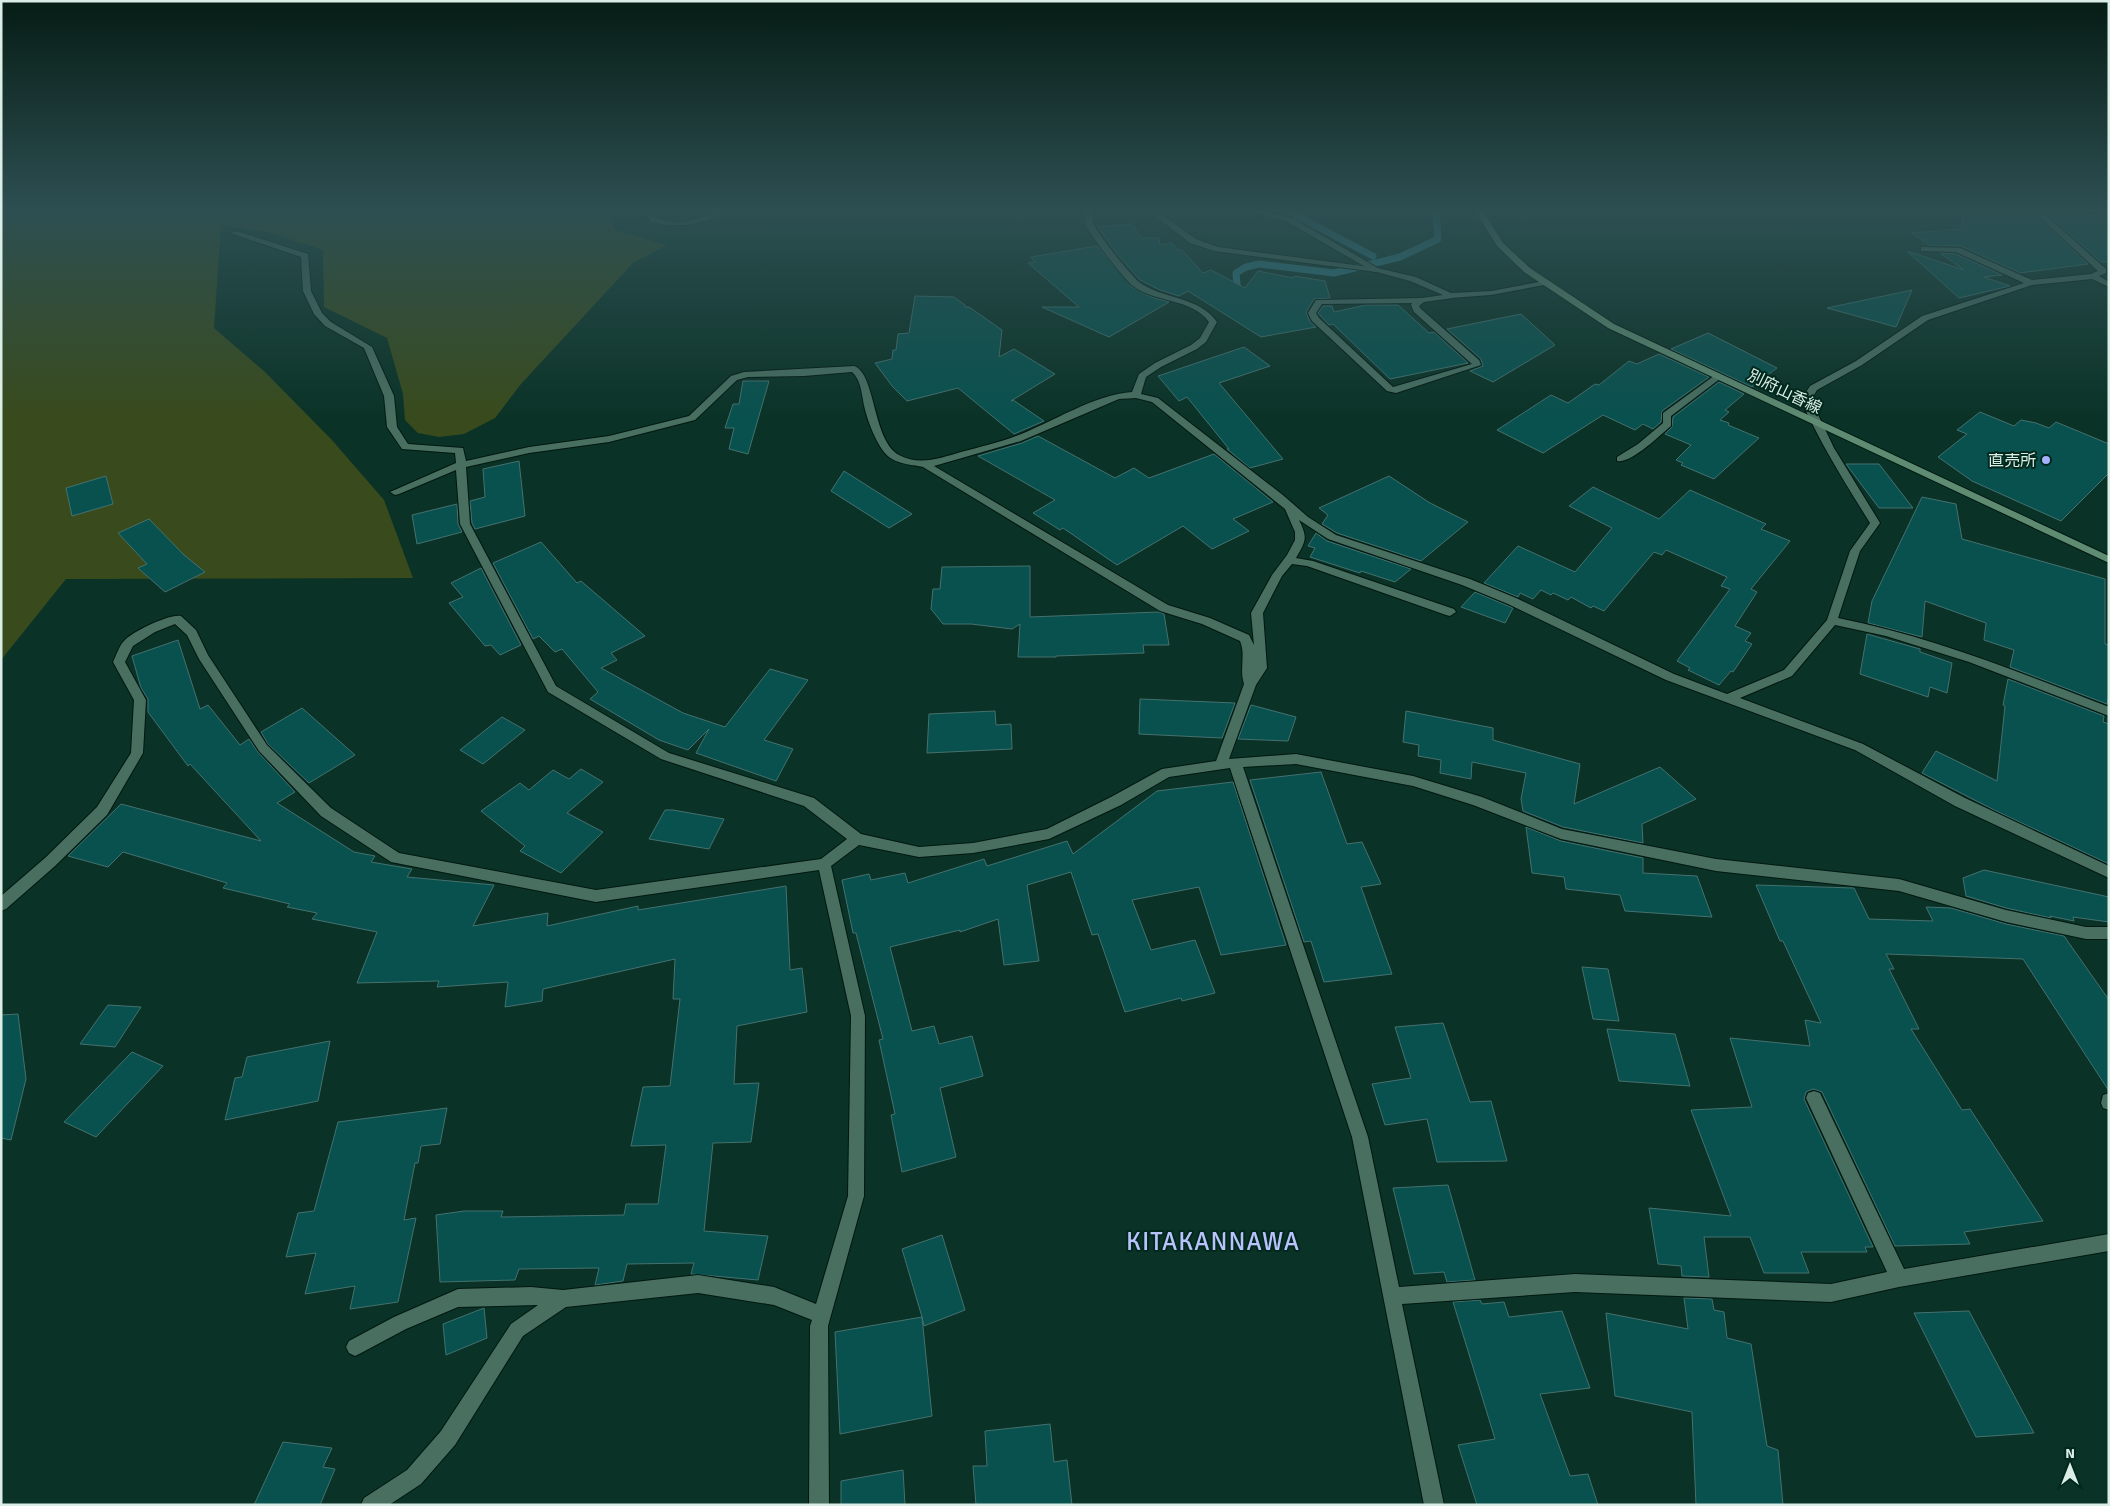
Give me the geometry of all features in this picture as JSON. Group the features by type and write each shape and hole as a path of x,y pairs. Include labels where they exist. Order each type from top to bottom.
{"main road":[{"name":"別府山香線","path":"1539,279 1611,326 2109,560"}],"street":[{"path":"306,279 307,290 318,314 328,324 368,347 389,396 392,427 405,447 460,450 465,524 552,689 665,756 809,802 857,839 918,852 973,848 1049,834 1116,801 1166,772 1228,764 1296,759 1413,781 1477,802 1561,834 1716,865 1899,885 2006,916 2086,934 2109,934"},
{"path":"1132,279 1136,284 1165,297 1195,306 1208,315 1213,322 1203,340 1194,347 1158,365 1142,376 1136,395"},
{"path":"1414,279 1450,296"},
{"path":"2023,279 2031,283"},
{"path":"1726,699 1788,673 1832,621 1855,552 1875,523 1838,464 1815,422 1806,400 1813,388 1859,363 1925,318 2031,283 2063,279"},
{"path":"1422,300 1415,305 1417,310 1476,362 1477,365 1396,390 1390,389 1315,319 1312,313 1312,310 1320,302 1422,300 1491,293 1544,283"},
{"path":"395,492 461,465 529,450 610,439 692,418 734,378 747,374 804,373 849,369 857,371 860,376 865,386 870,410 892,454 905,461 926,465 1164,608 1206,621 1244,638 1250,650 1248,678 1250,684"},
{"path":"1620,459 1641,446 1668,424 1666,415 1718,376"},
{"path":"926,465 1018,439 1117,396 1136,395 1155,400 1280,498 1290,509 1332,538 1466,582 1512,601 1670,677 1859,747 1960,802 2109,872"},
{"path":"1290,509 1300,532 1300,540 1289,560 1276,575 1257,613 1261,668 1250,684 1228,764 1360,1137 1434,1505"},
{"path":"1289,560 1309,562 1450,612"},
{"path":"1,905 50,862 102,811 137,753 140,700 119,662 128,642 151,629 177,619 192,633 203,656 263,748 326,812 396,858 596,896 824,864 857,839"},
{"path":"1832,621 1887,632 1973,659 2109,712"},
{"path":"819,1505 819,1326 856,1196 858,1016 824,864"},
{"path":"1814,1098 1899,1278"},
{"path":"1392,1296 1575,1283 1831,1293 1899,1278 2109,1242"},
{"path":"355,1346 400,1323 458,1298 531,1296 563,1299 698,1284 774,1296 822,1315"},
{"path":"371,1505 414,1477 448,1438 518,1330 563,1299"}],"green space":[{"path":"1,279 217,279 214,328 265,372 331,439 384,500 413,578 66,579 1,660"},
{"path":"324,279 618,279 521,384 495,418 464,434 439,437 418,433 405,420 403,394 387,338 324,307"}],"building":[{"path":"1047,279 1125,279 1132,287 1151,297 1169,302 1109,337 1042,307 1079,307"},
{"path":"1229,279 1245,288 1252,279 1314,279 1325,281 1330,298 1314,299 1306,312 1310,322 1316,327 1261,337 1188,291 1179,296 1160,290 1140,280"},
{"path":"1938,279 1991,279 2010,286 1959,298"},
{"path":"1912,290 1896,327 1827,308"},
{"path":"915,296 954,297 965,307 969,307 1002,330 999,357 1014,349 1055,374 1011,401 1013,400 1044,421 1014,434 958,388 907,401 892,386 875,363 892,359 893,350 896,350 898,334 909,333"},
{"path":"1366,305 1398,305 1429,333 1434,332 1468,363 1390,379 1333,324 1329,325 1318,313 1323,306 1332,306 1334,312"},
{"path":"1521,314 1555,345 1493,382 1470,371 1483,366 1481,359 1447,329"},
{"path":"1708,333 1777,368 1752,387 1671,349"},
{"path":"1244,347 1270,366 1219,383 1283,459 1250,468 1227,449 1229,449 1187,397 1179,401 1158,376"},
{"path":"1659,354 1709,377 1662,411 1661,422 1653,429 1643,424 1635,430 1603,415 1543,453 1497,430 1551,395 1568,403 1595,384 1599,385 1629,361 1637,364"},
{"path":"743,381 769,381 748,454 729,449 734,428 725,428 733,404 739,404"},
{"path":"1719,382 1744,394 1725,410 1729,412 1720,420 1759,438 1714,479 1681,465 1683,463 1676,460 1691,445 1665,434 1672,427 1673,417"},
{"path":"1980,412 2014,426 2021,420 2049,428 2056,422 2109,444 2109,473 2061,521 1972,481 1938,457 1967,434 1957,430"},
{"path":"1038,436 1115,478 1134,468 1149,478 1214,454 1273,502 1233,519 1249,531 1212,549 1183,526 1117,565 1063,528 1060,530 1033,513 1055,500 978,456 1022,443"},
{"path":"519,461 525,516 475,529 472,523 470,501 485,497 483,469"},
{"path":"1846,464 1879,464 1913,508 1879,508"},
{"path":"844,471 912,514 889,528 831,491"},
{"path":"106,476 113,504 72,516 66,488"},
{"path":"1389,476 1430,503 1468,522 1421,561 1337,533 1322,524 1328,515 1319,508"},
{"path":"1593,487 1659,519 1690,490 1766,524 1761,529 1790,541 1751,589 1757,592 1735,626 1751,633 1745,641 1752,644 1733,672 1731,671 1719,685 1688,670 1690,668 1677,661 1730,589 1721,586 1727,577 1666,550 1662,555 1654,552 1604,611 1593,606 1591,608 1571,597 1568,600 1541,590 1533,599 1520,593 1518,597 1484,583 1518,546 1575,572 1612,528 1569,506"},
{"path":"1922,497 1956,504 1962,539 2105,579 2105,644 2109,645 2109,694 2107,704 2010,667 2014,650 1984,640 1986,623 1925,601 1922,637 1868,623 1872,601"},
{"path":"457,504 458,524 462,532 417,544 412,515"},
{"path":"149,519 184,555 205,572 165,592 138,568 147,564 118,533"},
{"path":"1316,533 1327,541 1411,569 1395,582 1310,557 1315,548 1308,546"},
{"path":"541,542 577,583 581,581 645,636 611,653 617,660 601,668 683,713 725,727 770,669 808,680 764,740 793,749 776,781 696,753 709,729 688,750 659,740 590,699 598,692 562,649 555,652 539,636 533,639 493,563"},
{"path":"1030,566 1030,617 1159,612 1164,614 1169,645 1143,645 1144,653 1018,657 1020,624 1012,629 971,624 943,624 931,609 933,589 940,589 942,567"},
{"path":"481,568 521,645 500,655 491,645 485,646 449,603 463,597 451,583"},
{"path":"1475,592 1513,608 1505,623 1461,607"},
{"path":"1867,634 1920,649 1920,652 1952,663 1947,693 1930,687 1928,697 1860,674"},
{"path":"178,640 200,709 208,705 240,745 249,739 258,752 295,792 277,803 354,852 375,856 371,862 412,869 407,877 494,885 473,926 548,913 547,926 638,906 638,910 786,886 790,970 802,968 807,1012 737,1026 734,1084 759,1083 751,1142 713,1143 704,1231 768,1236 758,1280 691,1274 694,1263 627,1264 623,1281 595,1285 599,1268 519,1269 515,1280 440,1282 436,1215 464,1211 503,1211 501,1217 624,1215 626,1204 658,1204 666,1145 631,1146 643,1087 670,1086 680,999 673,999 675,959 543,989 542,1001 505,1007 508,982 437,987 439,981 357,983 377,932 312,919 317,913 287,907 290,904 223,888 227,883 123,852 108,867 68,856 121,804 261,841 190,764 188,766 148,712 148,699 141,688 132,656"},
{"path":"2008,679 2104,716 2103,722 2109,724 2109,864 1994,810 1922,773 1936,751 1997,781 2005,706 2003,705"},
{"path":"1140,699 1235,703 1222,738 1139,734"},
{"path":"1251,705 1296,717 1288,741 1238,739"},
{"path":"302,708 355,755 309,783 268,744 261,732"},
{"path":"995,711 996,725 1011,724 1012,749 927,753 929,714"},
{"path":"1406,711 1493,728 1493,740 1580,764 1574,804 1660,767 1696,799 1642,824 1643,843 1563,827 1523,811 1521,799 1526,773 1472,762 1471,779 1440,773 1441,760 1418,756 1419,745 1403,742"},
{"path":"502,717 525,730 483,764 460,750"},
{"path":"581,769 603,782 567,813 603,832 561,873 520,851 525,846 481,811 520,783 529,790 553,770 569,779"},
{"path":"1321,772 1347,844 1362,842 1381,884 1361,887 1392,974 1324,982 1311,941 1304,942 1250,780"},
{"path":"1233,782 1286,945 1221,955 1199,887 1132,900 1151,950 1195,940 1215,993 1182,1001 1181,998 1125,1012 1098,934 1092,935 1071,872 1027,885 1039,961 1004,965 998,919 960,932 960,930 890,947 912,1031 934,1026 939,1044 972,1036 983,1076 940,1088 956,1157 902,1172 891,1115 895,1114 879,1040 883,1039 856,933 853,933 842,880 869,874 871,880 905,873 908,883 984,859 987,866 1067,841 1073,854 1157,791"},
{"path":"665,810 724,819 709,849 649,839"},
{"path":"1526,827 1561,841 1643,858 1643,873 1697,876 1712,917 1625,911 1620,895 1566,889 1564,877 1532,873"},
{"path":"1984,870 2109,897 2109,922 2073,917 2074,921 2050,916 2051,918 2006,908 1966,896 1963,878"},
{"path":"1756,885 1854,888 1869,919 1933,921 1926,907 1951,908 2006,924 2064,936 2109,1000 2109,1091 2023,959 1886,954 1894,969 1889,969 1919,1029 1911,1029 1962,1110 1970,1109 2043,1221 1964,1232 1970,1244 1895,1246 1822,1092 1813,1089 1806,1092 1804,1099 1873,1247 1865,1247 1867,1252 1801,1252 1809,1273 1764,1273 1750,1237 1704,1237 1709,1277 1682,1276 1681,1266 1658,1264 1649,1208 1731,1216 1691,1110 1752,1107 1730,1038 1810,1046 1805,1020 1821,1023 1783,941 1780,941"},
{"path":"1582,967 1608,969 1619,1021 1593,1019"},
{"path":"108,1005 141,1007 115,1047 80,1044"},
{"path":"18,1014 26,1079 11,1140 1,1138 1,1015"},
{"path":"1443,1023 1470,1102 1491,1101 1507,1161 1437,1162 1427,1119 1385,1125 1372,1084 1411,1078 1395,1027"},
{"path":"1607,1029 1675,1034 1690,1086 1619,1081"},
{"path":"330,1041 318,1101 225,1120 235,1078 242,1077 247,1057"},
{"path":"132,1052 163,1066 96,1137 64,1122"},
{"path":"447,1108 440,1144 421,1146 418,1163 415,1163 404,1220 416,1218 398,1302 350,1309 355,1286 305,1294 316,1253 286,1257 298,1213 314,1211 338,1122"},
{"path":"1448,1185 1475,1280 1447,1282 1444,1272 1414,1274 1393,1188"},
{"path":"942,1235 965,1310 924,1326 902,1249"},
{"path":"1684,1298 1712,1299 1714,1310 1724,1312 1727,1338 1751,1344 1767,1446 1778,1450 1783,1505 1696,1505 1692,1412 1615,1396 1606,1313 1688,1329"},
{"path":"1480,1300 1482,1304 1504,1302 1509,1317 1562,1311 1590,1388 1540,1394 1570,1476 1588,1474 1598,1505 1477,1505 1458,1445 1495,1439 1453,1302"},
{"path":"484,1308 487,1338 446,1355 443,1324"},
{"path":"1969,1311 2034,1433 1976,1437 1914,1313"},
{"path":"922,1317 932,1416 840,1434 835,1332"},
{"path":"1050,1424 1054,1462 1067,1460 1072,1505 976,1505 973,1466 987,1466 985,1431"},
{"path":"283,1442 332,1448 323,1467 335,1469 320,1505 254,1505"},
{"path":"903,1470 905,1505 841,1505 841,1481"}],"waterway":[{"path":"1237,279 1238,296"}],"place":[{"name":"直売所","path":"2046,460"}],"district":[{"name":"KITAKANNAWA","path":"1213,1241"}]}
